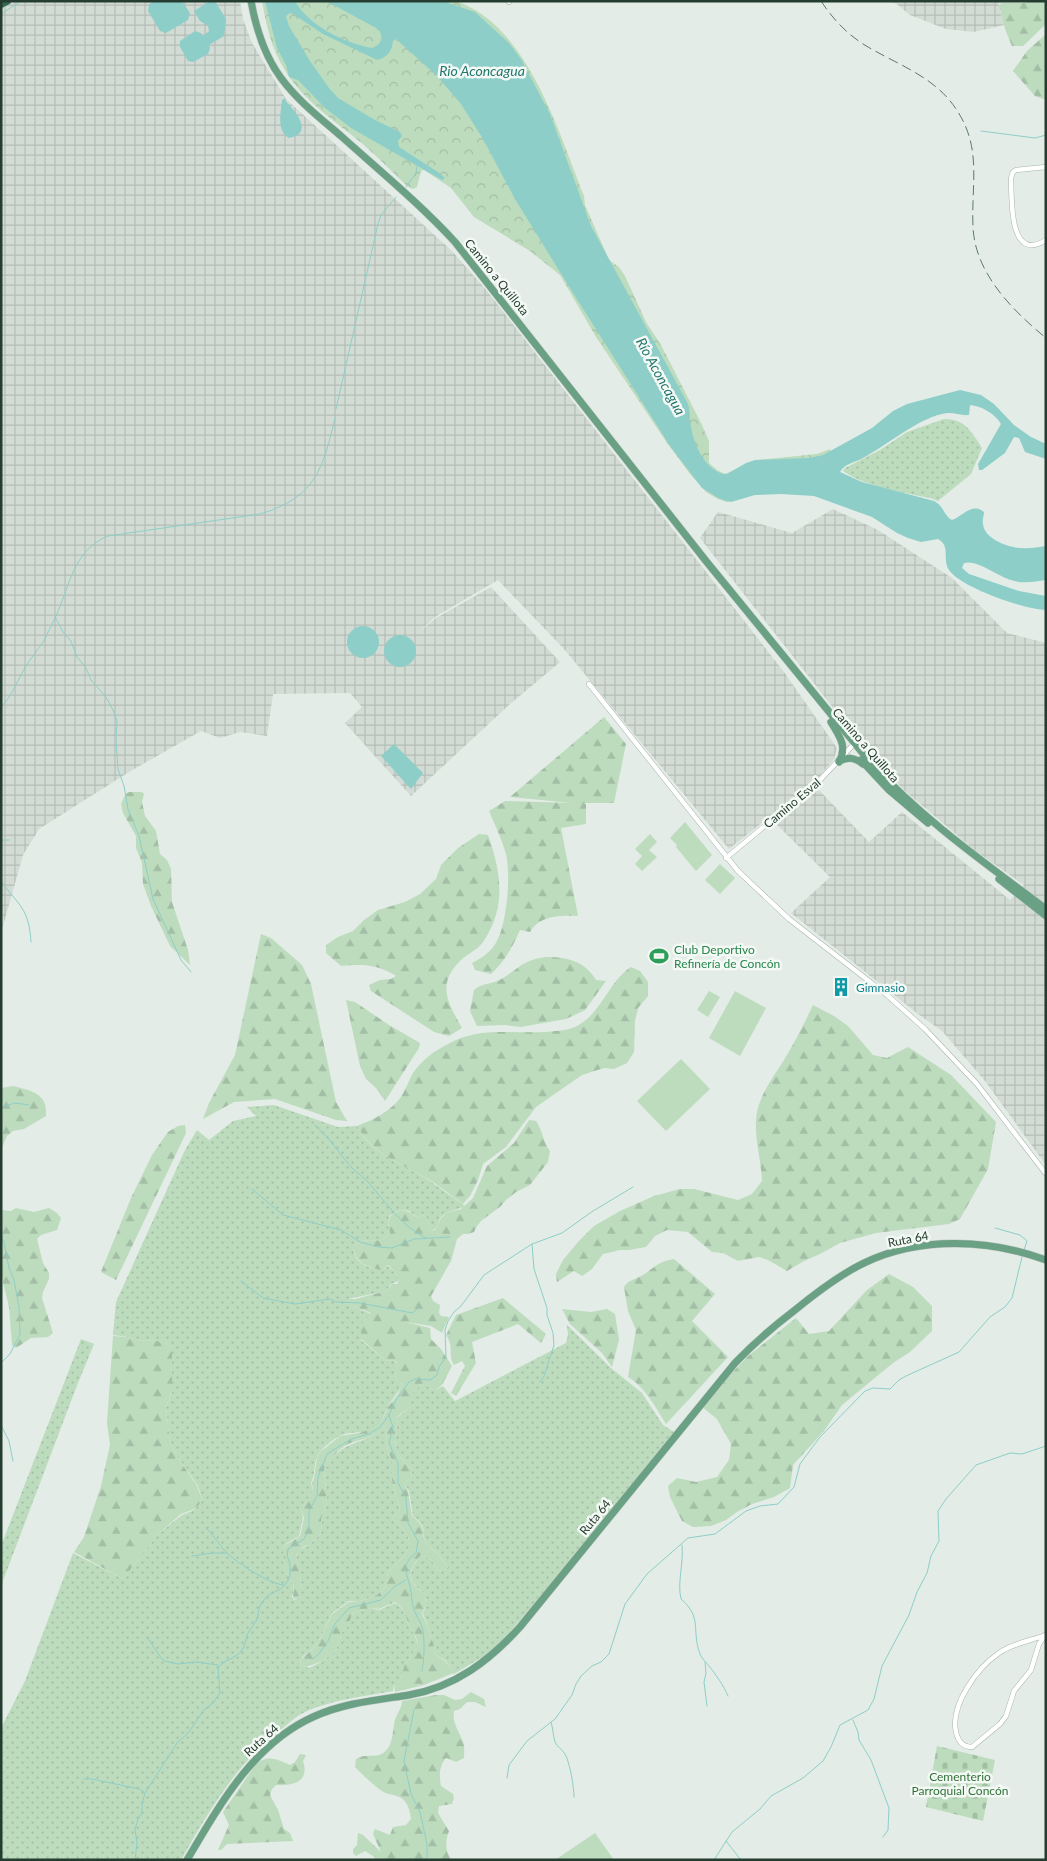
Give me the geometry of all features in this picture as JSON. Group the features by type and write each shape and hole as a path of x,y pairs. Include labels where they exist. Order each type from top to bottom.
{"highway":[{"path":"1,4 7,1"}],"main road":[{"name":"Camino a Quillota","path":"251,1 254,21 263,45 274,67 288,87 310,110 428,214 455,242 831,722 881,775 918,808 982,861 1046,909"},
{"name":"Camino a Quillota","path":"721,580 853,745 871,772 919,816 1046,916"},
{"path":"831,722 843,743 843,752 839,762"},
{"path":"839,762 847,758 853,758 871,772"},
{"name":"Ruta 64","path":"187,1860 239,1778 262,1752 286,1732 313,1716 329,1710 433,1688 470,1672 493,1654 520,1627 736,1363 771,1329 829,1284 870,1260 894,1252 925,1246 977,1244 1016,1251 1046,1260"}],"street":[{"path":"1046,167 1016,170 1011,178 1015,233 1021,240 1030,244 1039,244 1046,240"},
{"path":"589,684 726,858 761,894 789,919 887,994 925,1029 977,1084 1046,1174"},
{"name":"Camino Esval","path":"726,858 820,781 853,745"},
{"path":"1045,1635 1039,1644 1031,1670 1014,1690 1006,1716 1000,1724 972,1747 966,1747 956,1733 955,1723 957,1711 965,1692 976,1676 999,1652 1045,1635"}],"shaded area":[{"path":"16,1 240,1 243,19 252,43 286,99 452,251 487,291 784,672 837,748 834,759 817,779 729,849 564,649 498,580 435,617 418,633 436,618 491,587 560,662 509,705 411,796 345,723 362,707 350,693 273,694 267,736 240,732 220,738 201,731 129,772 39,829 23,855 1,933 1,8"},
{"path":"893,1 998,1 1004,25 974,32 946,29 910,15"},
{"path":"833,509 878,530 952,578 1007,633 1046,643 1046,1165 985,1081 942,1031 791,913 830,877 775,823 817,788 869,842 902,812 1010,900 1024,885 977,852 905,791 867,751 700,538 718,512 792,533"}],"green space":[{"name":"Rio Aconcagua","path":"262,1 455,1 480,13 502,32 521,56 537,83 551,112 584,196 585,205 609,260 619,267 625,276 646,322 661,345 702,425 709,441 709,463 725,474 756,460 817,454 830,449 844,505 819,496 802,493 761,492 726,502 706,492 667,443 596,337 560,275 530,251 474,217 451,188 424,170 421,171 417,187 413,189 407,186 365,146 320,110 300,90 283,67 275,51"},
{"path":"1027,1 1046,1 1046,24 1023,46 1012,46 1005,29 999,5 1002,3 1026,3"},
{"path":"1046,34 1046,100 1035,96 1013,71 1027,51"},
{"path":"944,419 957,421 967,427 982,448 971,474 938,501 859,480 843,471 845,468 880,450 907,432"},
{"path":"604,717 626,744 614,803 584,803 586,804 586,824 561,828 578,916 551,917 539,922 530,932 520,930 508,954 491,974 475,970 472,963 486,954 497,941 506,911 508,874 506,854 489,811 505,801 572,803 510,797"},
{"path":"142,792 144,794 142,802 145,816 156,831 160,854 167,860 171,869 172,902 188,950 190,965 170,946 143,884 142,863 136,848 136,836 123,813 121,804 126,793"},
{"path":"685,822 712,855 696,871 670,838"},
{"path":"479,834 488,835 493,849 498,876 499,903 491,929 483,942 459,962 448,979 446,987 449,1003 462,1028 449,1036 434,1032 371,991 369,985 396,976 382,969 369,966 341,966 326,953 326,945 338,937 353,931 378,910 405,902 420,894 436,879 441,865 458,848"},
{"path":"650,834 657,842 649,850 657,857 642,871 635,864 642,856 635,849"},
{"path":"720,864 735,878 720,894 705,880"},
{"path":"261,934 271,938 302,965 311,984 336,1102 347,1121 336,1120 275,1099 234,1102 203,1119 209,1103 235,1055"},
{"path":"546,957 575,961 586,968 596,980 606,981 585,1010 566,1019 521,1027 505,1025 477,1026 470,1011 474,990 499,980 527,962"},
{"path":"631,967 640,971 648,982 648,996 638,1008 635,1021 634,1052 627,1063 614,1069 604,1068 582,1075 536,1107 506,1147 483,1164 470,1196 463,1204 421,1175 385,1155 369,1143 357,1126 375,1118 392,1107 401,1097 413,1073 420,1064 443,1047 460,1038 484,1033 545,1032 575,1027 592,1014 616,981"},
{"path":"709,991 720,997 708,1017 697,1010"},
{"path":"735,991 766,1008 740,1056 709,1038"},
{"path":"346,1000 355,1002 420,1043 419,1048 385,1101 377,1089 366,1079 360,1066"},
{"path":"813,1005 848,1026 873,1055 887,1058 908,1047 951,1075 996,1122 988,1169 960,1219 949,1224 876,1233 840,1243 787,1271 759,1257 738,1261 723,1253 712,1252 688,1232 667,1230 655,1236 646,1247 603,1254 592,1269 582,1276 574,1271 557,1282 556,1274 563,1260 578,1242 594,1226 620,1211 654,1196 680,1189 694,1189 738,1200 752,1194 762,1181 756,1129 759,1105"},
{"path":"681,1059 710,1089 666,1131 637,1101"},
{"path":"14,1086 37,1094 44,1102 46,1116 24,1129 13,1131 7,1136 1,1150 1,1088"},
{"path":"274,1105 338,1127 357,1126 369,1143 377,1150 424,1177 465,1206 443,1215 437,1227 431,1231 427,1218 423,1215 416,1216 410,1211 400,1210 390,1215 388,1223 390,1233 383,1240 363,1240 354,1246 354,1252 358,1260 371,1268 382,1270 388,1266 395,1272 399,1281 391,1284 386,1291 348,1299 352,1306 371,1314 361,1324 361,1340 386,1361 393,1360 397,1363 395,1379 402,1384 377,1427 368,1431 344,1434 334,1439 319,1453 311,1483 313,1491 301,1510 303,1518 299,1536 287,1543 283,1548 284,1567 294,1586 292,1597 294,1600 298,1598 302,1587 296,1556 299,1550 309,1545 320,1534 321,1519 327,1503 324,1469 331,1459 346,1447 378,1433 387,1426 386,1447 392,1460 392,1480 400,1510 392,1518 401,1527 409,1540 407,1552 388,1572 385,1587 377,1595 360,1601 349,1601 332,1613 317,1645 303,1656 300,1662 301,1665 309,1668 323,1661 336,1650 342,1632 348,1626 355,1612 371,1608 379,1610 395,1603 403,1610 418,1646 404,1666 401,1680 394,1684 393,1691 311,1709 296,1717 267,1741 225,1788 181,1860 1,1860 1,1728 25,1681 73,1553 123,1579 158,1534 182,1515 192,1511 199,1505 202,1499 198,1486 170,1443 166,1407 172,1392 172,1348 164,1342 141,1341 113,1335 116,1302 185,1150 197,1130 209,1140 233,1121 256,1116 247,1107"},
{"path":"529,1120 536,1121 550,1151 548,1162 530,1185 506,1200 481,1221 474,1232 463,1234 457,1239 451,1261 431,1296 433,1301 440,1305 439,1313 441,1316 449,1317 442,1333 431,1326 406,1322 430,1328 431,1339 441,1349 452,1366 442,1385 436,1390 425,1385 419,1386 411,1395 411,1405 397,1418 395,1439 396,1448 400,1456 412,1470 411,1478 406,1481 405,1485 408,1491 412,1516 421,1524 427,1545 438,1554 448,1567 438,1571 431,1559 421,1555 413,1566 411,1576 414,1585 425,1594 426,1605 422,1614 427,1624 436,1655 446,1662 454,1673 424,1685 395,1692 394,1684 401,1680 404,1666 418,1646 403,1610 395,1602 379,1609 371,1608 355,1612 348,1626 342,1632 336,1650 323,1661 306,1667 301,1665 300,1662 304,1656 317,1645 332,1614 349,1602 360,1601 377,1595 385,1587 388,1572 407,1552 409,1546 406,1534 392,1518 400,1510 392,1480 392,1460 386,1447 387,1426 371,1436 345,1446 333,1456 324,1469 327,1503 321,1519 320,1534 296,1555 302,1587 298,1598 294,1599 293,1597 294,1586 284,1567 283,1548 300,1536 304,1518 301,1510 313,1491 312,1483 317,1457 320,1452 340,1436 375,1428 382,1421 402,1384 395,1379 397,1362 393,1360 386,1361 361,1339 361,1324 371,1313 352,1306 348,1299 386,1291 392,1284 397,1284 399,1281 395,1272 388,1265 382,1270 372,1268 359,1260 354,1252 354,1246 363,1240 383,1240 390,1233 388,1223 391,1215 400,1210 410,1212 416,1216 423,1215 427,1218 431,1231 435,1230 446,1213 461,1209 473,1198 487,1166 514,1143"},
{"path":"185,1125 186,1133 116,1280 101,1272 131,1198 152,1155 168,1132 178,1126"},
{"path":"16,1208 34,1212 49,1208 61,1218 57,1230 41,1235 37,1239 43,1263 49,1273 49,1279 42,1298 53,1333 48,1337 31,1338 16,1348 12,1345 9,1307 1,1274 1,1210 11,1211"},
{"path":"674,1259 715,1294 692,1321 728,1357 666,1424 645,1392 628,1377 636,1330 628,1311 624,1287 629,1281 641,1276 659,1264"},
{"path":"889,1274 913,1287 932,1306 932,1331 910,1352 893,1363 842,1405 824,1431 793,1465 790,1488 774,1497 752,1504 726,1520 711,1526 693,1527 682,1521 670,1497 668,1486 677,1478 696,1482 717,1477 729,1460 731,1444 717,1419 701,1406 748,1356 796,1318 809,1334 829,1331 867,1290"},
{"path":"503,1298 546,1334 541,1343 518,1324 472,1342 476,1363 456,1396 451,1393 465,1366 462,1361 454,1365 451,1358 449,1340 446,1335 456,1315"},
{"path":"562,1309 591,1312 607,1309 615,1314 619,1340 612,1367 602,1353 570,1324"},
{"path":"567,1325 611,1368 642,1393 663,1425 674,1432 537,1601 494,1650 454,1674 446,1661 436,1655 431,1634 423,1614 426,1605 425,1594 412,1581 411,1572 421,1555 431,1559 438,1571 448,1567 426,1543 423,1527 413,1516 409,1491 405,1485 406,1481 411,1478 412,1470 396,1448 397,1419 411,1405 411,1395 419,1386 425,1385 436,1390 443,1386 455,1401 566,1343 568,1335"},
{"path":"113,1336 128,1337 141,1341 164,1342 172,1348 172,1391 166,1407 170,1443 197,1486 202,1499 199,1505 181,1514 158,1534 123,1579 74,1552 84,1537 101,1486 110,1445 107,1423"},
{"path":"81,1339 94,1344 1,1586 1,1546"},
{"path":"471,1692 484,1699 486,1707 475,1702 467,1702 460,1709 454,1711 455,1723 464,1744 464,1758 456,1762 446,1758 440,1771 441,1786 453,1794 454,1798 452,1804 439,1806 438,1813 449,1831 446,1846 451,1860 376,1860 365,1851 356,1856 353,1853 353,1849 357,1845 358,1833 363,1835 381,1852 373,1834 375,1829 390,1835 393,1827 406,1825 411,1819 406,1802 400,1797 384,1792 372,1783 355,1767 356,1759 384,1753 392,1740 395,1720 402,1701 436,1695 444,1695 455,1700 462,1699"},
{"name":"Cementerio Parroquial Concón","path":"937,1746 995,1760 983,1821 926,1807"},
{"path":"300,1754 306,1755 303,1761 305,1768 302,1778 288,1785 276,1785 270,1795 278,1810 284,1829 290,1833 293,1841 227,1844 221,1850 218,1850 229,1825 223,1812 256,1764 269,1759 290,1765 295,1762"},
{"path":"595,1833 614,1860 555,1860"}],"water":[{"path":"154,1 182,1 190,13 188,20 166,33 160,31 148,11 149,4"},
{"path":"210,1 215,1 226,19 224,36 209,45 208,54 193,62 188,61 180,47 180,41 195,31 203,36 209,31 208,26 200,21 194,11"},
{"name":"Rio Aconcagua","path":"265,1 295,1 301,10 318,26 339,38 372,48 381,40 378,29 326,1 442,1 475,12 509,43 521,59 550,114 591,226 687,402 692,433 698,449 707,464 720,473 727,474 755,460 809,458 823,455 872,428 893,411 907,404 960,390 981,395 994,404 1014,425 1031,437 1046,444 1046,459 1025,452 1019,438 1014,437 1005,453 982,470 979,470 978,464 1001,424 988,411 970,405 969,415 949,413 932,417 912,427 863,458 847,465 840,472 862,482 934,501 952,520 972,509 980,509 984,512 984,529 998,542 1017,548 1046,546 1046,580 1019,582 969,562 964,563 962,568 969,574 1019,591 1046,596 1046,610 1009,602 979,590 955,577 947,566 944,545 938,539 921,542 908,538 872,517 814,496 755,495 731,502 720,499 702,488 670,446 573,293 515,199 483,139 461,104 436,75 396,39 393,41 388,54 384,58 377,60 323,34 293,14 290,13 286,16 289,26 310,61 338,98 400,132 402,136 398,141 399,147 438,172 445,178 442,180 351,128 325,108 298,80 289,77 286,65 277,48"},
{"path":"284,99 297,115 302,126 301,131 297,135 289,138 282,131 281,126 280,115 282,100"},
{"path":"363,626 369,627 374,631 378,636 378,648 374,653 369,657 363,658 357,657 352,653 348,648 347,642 348,636 352,631 357,627"},
{"path":"400,635 412,639 416,651 412,663 400,667 388,663 384,651 388,639"},
{"path":"394,744 423,773 411,789 381,756"}],"waterway":[{"path":"1,14 21,1"},
{"path":"981,131 1035,138 1046,135"},
{"path":"406,187 416,173 417,166"},
{"path":"336,409 378,224 381,215 396,197"},
{"path":"1,707 44,639 55,618 79,560 96,543 108,536 260,514 279,507 305,490 314,479 326,452 335,418"},
{"path":"55,617 63,632 71,641 77,657 86,668 91,680 106,697 113,710 117,721 118,769 124,786 128,809 139,836 153,899 181,960 191,972"},
{"path":"1,840 9,840"},
{"path":"1,881 25,914 31,942"},
{"path":"1,1107 15,1103 29,1105"},
{"path":"315,1125 401,1220 426,1238"},
{"path":"135,1860 137,1843 135,1829 142,1813 145,1793 177,1743 188,1733 204,1710 213,1703 220,1693 218,1668 242,1650 264,1599 282,1588 287,1582 290,1576 287,1556 288,1549 304,1539 309,1530 309,1511 317,1496 318,1477 327,1454 351,1439 369,1434 380,1427 409,1382 415,1379 430,1380 437,1375 439,1367 446,1357 445,1330 448,1321 484,1275 532,1244 562,1233 593,1211 633,1187"},
{"path":"252,1189 283,1215 341,1230 360,1242 379,1247 392,1248 414,1239 450,1237"},
{"path":"995,1228 1020,1235 1027,1241 1024,1250"},
{"path":"1,1237 14,1280 19,1307 20,1334 10,1354 1,1363"},
{"path":"532,1244 534,1269 547,1308 554,1345 544,1376 540,1382"},
{"path":"507,1778 509,1765 527,1741 555,1719 572,1695 581,1676 609,1654 625,1604 647,1574 688,1538 715,1534 746,1511 760,1506 778,1504 794,1487 800,1464 820,1437 865,1391 873,1388 890,1389 906,1376 959,1352 990,1317 1005,1307 1012,1298 1022,1257"},
{"path":"241,1281 263,1298 295,1304 330,1299 336,1302 360,1303 412,1313 420,1307"},
{"path":"389,1415 393,1427 389,1443 398,1463 398,1483 406,1498 408,1523 418,1541 416,1553 407,1562 406,1571 412,1603 423,1629 424,1652 422,1671"},
{"path":"1,1425 9,1441 13,1461"},
{"path":"714,1860 732,1832 760,1809 771,1796 803,1778 823,1761 840,1725 868,1710 874,1699 882,1666 909,1615 917,1592 927,1573 931,1556 939,1541 938,1511 946,1499 976,1465 1010,1453 1022,1454 1046,1446"},
{"path":"206,1528 226,1552 238,1562 262,1577 284,1585"},
{"path":"682,1545 681,1599 692,1612 701,1656 712,1669 728,1696"},
{"path":"192,1556 226,1553"},
{"path":"313,1659 328,1641 335,1624 349,1608 381,1600 394,1587 406,1580"},
{"path":"147,1637 165,1661 178,1664 196,1662 218,1665"},
{"path":"705,1662 706,1673 704,1682 707,1706"},
{"path":"414,1710 404,1761 411,1794 420,1812 427,1844 427,1860"},
{"path":"853,1720 859,1740 871,1760 889,1808 888,1830 883,1837"},
{"path":"551,1722 555,1742 565,1754 569,1763 574,1797"},
{"path":"84,1779 139,1789 144,1792"},
{"path":"726,1841 741,1860"}],"railway":[{"path":"821,1 851,35 863,44 927,80 939,89 958,112 965,126 973,154 973,227 975,244 980,260 1008,303 1046,338"}],"place":[{"name":"Club Deportivo Refinería de Concón","path":"659,956"},
{"name":"Gimnasio","path":"841,987"}],"water label":[{"name":"Río Aconcagua","path":"661,376"}]}
